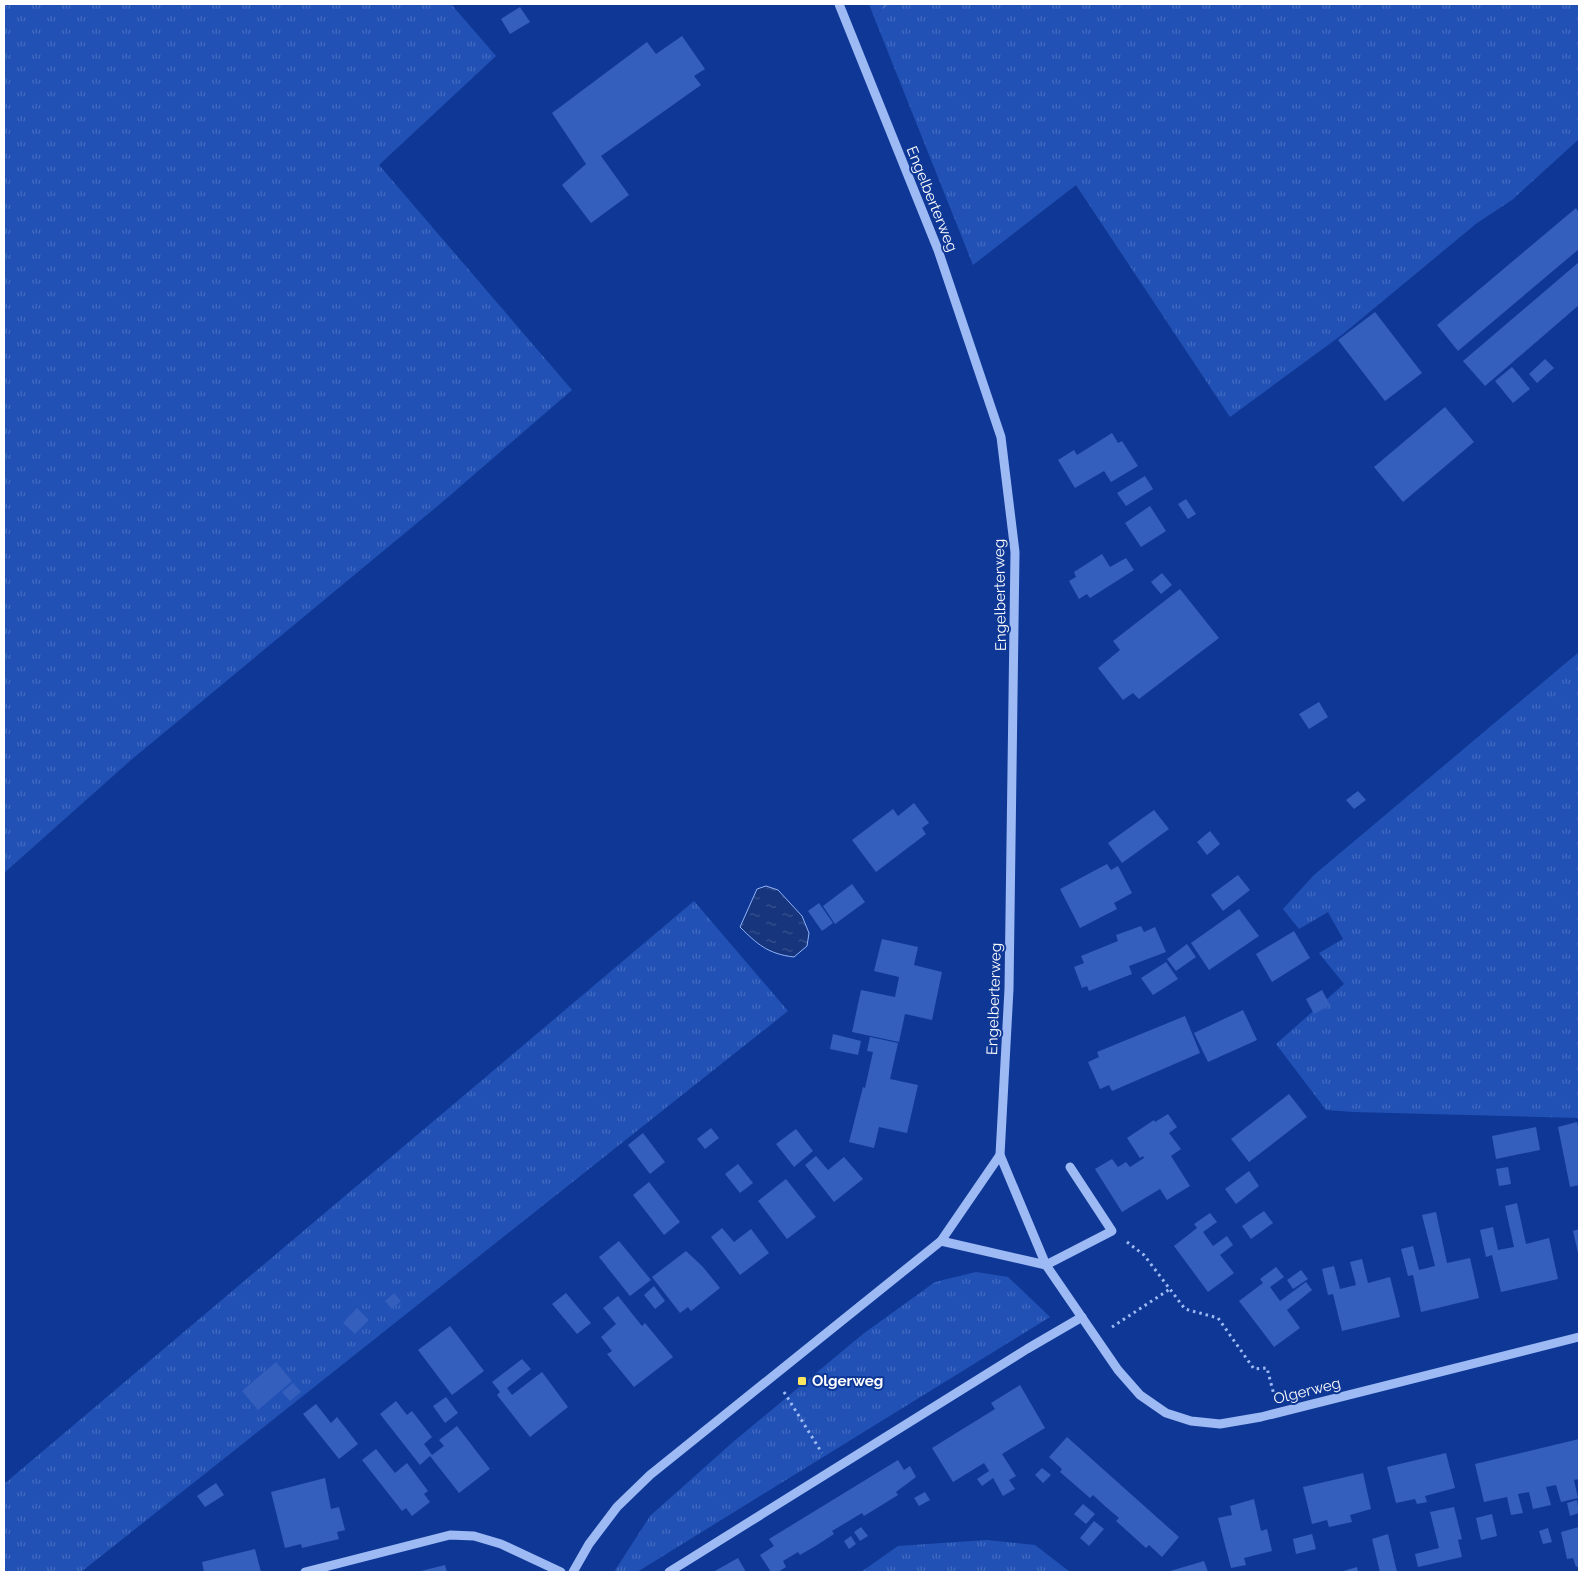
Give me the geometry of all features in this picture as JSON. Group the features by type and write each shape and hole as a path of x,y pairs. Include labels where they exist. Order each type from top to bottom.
{"street":[{"name":"Engelberterweg","path":"839,4 938,250 1001,438 1015,552 1009,979 1000,1155 1046,1265"},
{"path":"572,1572 588,1544 617,1507 650,1475 941,1242 1000,1155"},
{"path":"941,1242 1046,1265 1112,1231 1070,1167"},
{"name":"Olgerweg","path":"1046,1265 1118,1370 1140,1395 1166,1413 1191,1421 1220,1424 1278,1412 1579,1337"},
{"path":"669,1572 1027,1349 1082,1317"},
{"path":"305,1572 450,1535 474,1536 501,1544 561,1572"}],"path":[{"path":"1112,1231 1144,1255 1185,1309 1218,1318 1254,1369 1267,1368 1278,1412"},
{"path":"1096,1338 1170,1289"},
{"path":"774,1376 832,1470"}],"green space":[{"path":"4,4 451,4 496,56 379,165 572,390 440,504 131,760 4,873"},
{"path":"869,4 889,4 874,17"},
{"path":"889,4 1579,4 1579,139 1512,200 1477,223 1343,334 1230,417 1076,185 973,265 874,17"},
{"path":"1579,652 1579,1118 1326,1110 1276,1044 1344,984 1319,953 1343,939 1328,912 1299,929 1283,909 1314,875"},
{"path":"694,901 788,1011 81,1572 4,1572 4,1484"},
{"path":"976,1272 1008,1277 1050,1317 637,1572 614,1572 650,1516 733,1442 863,1334 935,1282"},
{"path":"987,1540 1035,1545 1070,1572 861,1572 898,1546"}],"water":[{"path":"766,886 778,890 802,916 809,933 807,946 794,957 770,951 740,927 757,889"}],"building":[{"path":"520,7 530,22 510,34 501,19"},
{"path":"682,36 705,69 694,76 701,85 601,156 629,195 591,223 562,185 586,164 552,113 647,42 656,54"},
{"path":"1576,208 1579,213 1579,249 1458,351 1437,325"},
{"path":"1579,262 1579,305 1485,386 1463,361"},
{"path":"1375,312 1422,373 1385,401 1338,340"},
{"path":"1545,359 1554,368 1537,383 1529,374"},
{"path":"1512,367 1530,389 1513,403 1495,381"},
{"path":"1445,407 1474,442 1403,502 1374,467"},
{"path":"1112,433 1118,443 1122,441 1138,466 1111,482 1104,471 1075,488 1058,460 1074,450 1077,455"},
{"path":"1145,476 1153,489 1126,506 1117,493"},
{"path":"1186,499 1196,514 1188,519 1178,504"},
{"path":"1150,506 1166,531 1141,547 1125,523"},
{"path":"1102,554 1110,567 1126,558 1134,570 1090,598 1087,594 1079,599 1069,581 1076,577 1074,572"},
{"path":"1162,573 1172,585 1161,594 1151,582"},
{"path":"1180,589 1219,638 1139,699 1133,693 1123,700 1098,668 1120,650 1113,641"},
{"path":"1319,702 1328,717 1309,729 1299,714"},
{"path":"1358,791 1366,800 1354,809 1346,800"},
{"path":"914,803 929,823 922,828 926,834 876,872 852,840 893,809 898,816"},
{"path":"1154,810 1169,829 1122,863 1108,843"},
{"path":"1210,831 1220,844 1207,855 1197,842"},
{"path":"1107,864 1111,870 1118,866 1132,893 1114,903 1117,909 1080,928 1060,889"},
{"path":"1238,875 1250,890 1223,911 1211,895"},
{"path":"852,884 865,902 835,924 823,906"},
{"path":"819,903 833,923 822,931 808,911"},
{"path":"1239,909 1259,936 1209,970 1191,943"},
{"path":"1141,926 1144,932 1155,927 1166,952 1129,966 1132,974 1089,991 1087,986 1082,988 1074,967 1084,963 1081,956 1118,941 1116,935"},
{"path":"1294,931 1310,958 1272,982 1256,954"},
{"path":"882,939 918,947 914,965 942,972 932,1020 905,1014 899,1042 852,1032 861,990 895,997 899,977 874,971"},
{"path":"1187,944 1196,957 1176,971 1167,959"},
{"path":"1166,962 1178,979 1153,995 1141,978"},
{"path":"1322,990 1330,1005 1314,1014 1306,999"},
{"path":"1243,1010 1257,1040 1208,1062 1194,1033"},
{"path":"1185,1016 1200,1053 1112,1091 1109,1085 1100,1089 1088,1062 1099,1057 1097,1052"},
{"path":"833,1034 861,1041 858,1055 830,1049"},
{"path":"870,1037 898,1043 890,1079 918,1085 907,1133 879,1127 874,1148 849,1142 863,1087 865,1088 873,1052 867,1051"},
{"path":"1289,1094 1307,1117 1249,1162 1231,1139"},
{"path":"1168,1114 1177,1127 1169,1133 1181,1149 1171,1156 1190,1186 1167,1200 1160,1189 1122,1212 1095,1169 1112,1159 1118,1167 1126,1162 1130,1167 1144,1158 1143,1156 1140,1158 1127,1138 1154,1120 1155,1122"},
{"path":"1577,1122 1579,1131 1579,1185 1570,1187 1558,1127"},
{"path":"1536,1127 1540,1150 1496,1159 1492,1136"},
{"path":"711,1128 719,1138 705,1149 697,1139"},
{"path":"796,1129 813,1151 794,1167 776,1144"},
{"path":"643,1133 665,1162 650,1174 628,1145"},
{"path":"816,1156 828,1170 844,1157 863,1179 834,1202 805,1165"},
{"path":"738,1164 753,1183 740,1193 725,1174"},
{"path":"1508,1167 1511,1184 1499,1186 1496,1169"},
{"path":"1249,1171 1259,1186 1236,1204 1225,1189"},
{"path":"786,1179 816,1217 787,1239 758,1201"},
{"path":"649,1182 680,1222 664,1235 633,1195"},
{"path":"1517,1203 1526,1244 1549,1238 1558,1279 1501,1292 1492,1255 1486,1257 1480,1230 1493,1227 1498,1250 1514,1247 1505,1206"},
{"path":"1264,1211 1273,1223 1251,1239 1242,1226"},
{"path":"1436,1212 1447,1263 1470,1258 1479,1298 1421,1312 1413,1275 1408,1276 1401,1249 1413,1246 1419,1270 1435,1266 1422,1215"},
{"path":"1210,1213 1217,1222 1203,1232 1213,1246 1227,1236 1233,1245 1220,1255 1234,1273 1208,1292 1174,1246 1197,1228 1194,1224"},
{"path":"722,1228 734,1242 751,1229 769,1253 740,1275 711,1237"},
{"path":"1579,1229 1579,1253 1578,1253 1573,1231"},
{"path":"619,1241 651,1280 630,1296 599,1257"},
{"path":"686,1251 703,1267 720,1288 691,1311 688,1307 680,1313 652,1277"},
{"path":"1362,1259 1368,1283 1390,1277 1400,1317 1342,1331 1333,1294 1328,1295 1322,1269 1334,1266 1340,1289 1356,1285 1350,1262"},
{"path":"1276,1267 1284,1277 1270,1287 1280,1301 1306,1282 1312,1290 1287,1310 1300,1328 1274,1347 1239,1301 1263,1283 1260,1279"},
{"path":"1301,1270 1308,1279 1293,1289 1287,1280"},
{"path":"654,1286 665,1301 655,1309 644,1295"},
{"path":"394,1293 401,1301 392,1309 385,1301"},
{"path":"566,1293 591,1323 577,1334 552,1304"},
{"path":"618,1296 642,1326 645,1323 673,1357 634,1387 607,1354 612,1351 601,1337 616,1324 603,1308"},
{"path":"357,1308 369,1320 355,1334 343,1323"},
{"path":"450,1326 484,1371 452,1395 418,1350"},
{"path":"522,1359 531,1369 507,1388 512,1395 542,1372 568,1407 530,1437 497,1395 500,1392 492,1382"},
{"path":"276,1362 292,1381 258,1410 242,1391"},
{"path":"293,1383 301,1392 290,1401 282,1392"},
{"path":"1020,1385 1045,1428 1002,1454 1016,1476 1009,1480 1015,1489 1003,1496 993,1478 982,1486 977,1479 989,1471 984,1463 953,1482 932,1448 995,1409 991,1403"},
{"path":"446,1397 458,1413 445,1423 433,1406"},
{"path":"396,1401 407,1415 412,1411 432,1437 424,1444 432,1455 444,1446 439,1440 457,1426 490,1469 459,1493 430,1456 420,1465 380,1414"},
{"path":"316,1404 331,1423 337,1417 358,1444 339,1459 303,1414"},
{"path":"1067,1437 1179,1537 1162,1557 1149,1545 1146,1548 1116,1521 1119,1518 1093,1495 1090,1498 1060,1472 1062,1469 1049,1457"},
{"path":"1579,1439 1579,1479 1574,1480 1578,1498 1561,1502 1556,1485 1546,1487 1551,1505 1533,1509 1529,1492 1518,1494 1523,1513 1511,1515 1507,1497 1484,1502 1475,1464"},
{"path":"376,1449 395,1473 407,1463 428,1491 424,1494 430,1502 412,1516 406,1508 402,1511 362,1460"},
{"path":"1446,1453 1455,1488 1425,1496 1427,1502 1417,1504 1415,1499 1396,1503 1387,1467"},
{"path":"898,1460 904,1470 910,1466 916,1477 896,1492 898,1495 864,1516 862,1513 832,1531 834,1534 800,1555 798,1552 783,1561 786,1567 778,1572 771,1572 760,1555 774,1546 769,1539"},
{"path":"1042,1468 1051,1475 1043,1483 1035,1475"},
{"path":"1363,1473 1371,1509 1350,1515 1352,1522 1329,1527 1327,1520 1312,1524 1303,1487"},
{"path":"325,1478 331,1509 339,1507 345,1530 337,1532 339,1539 302,1548 301,1544 285,1548 271,1492"},
{"path":"216,1483 224,1495 205,1507 197,1496"},
{"path":"925,1492 930,1500 919,1506 914,1498"},
{"path":"1254,1499 1261,1531 1267,1529 1272,1551 1244,1558 1246,1565 1231,1568 1218,1518 1232,1515 1230,1506"},
{"path":"1577,1500 1579,1513 1570,1516 1567,1503"},
{"path":"1083,1504 1095,1514 1086,1524 1074,1514"},
{"path":"1454,1507 1462,1539 1458,1540 1462,1557 1418,1567 1415,1554 1439,1548 1430,1512"},
{"path":"1492,1514 1497,1536 1481,1540 1476,1518"},
{"path":"1094,1521 1104,1529 1089,1546 1080,1538"},
{"path":"861,1527 868,1536 860,1541 854,1532"},
{"path":"1579,1527 1579,1566 1576,1567 1573,1558 1567,1559 1561,1532"},
{"path":"1548,1528 1552,1542 1543,1544 1539,1531"},
{"path":"1312,1534 1316,1549 1296,1554 1293,1539"},
{"path":"1388,1534 1397,1572 1380,1572 1372,1539"},
{"path":"851,1536 856,1544 849,1549 844,1541"},
{"path":"255,1549 261,1572 204,1572 202,1562"},
{"path":"738,1558 746,1572 713,1572"},
{"path":"1204,1561 1208,1572 1167,1572 1177,1569"},
{"path":"445,1565 447,1572 417,1572"},
{"path":"1357,1567 1358,1572 1340,1572"}],"place":[{"name":"Olgerweg","path":"802,1381"}]}
